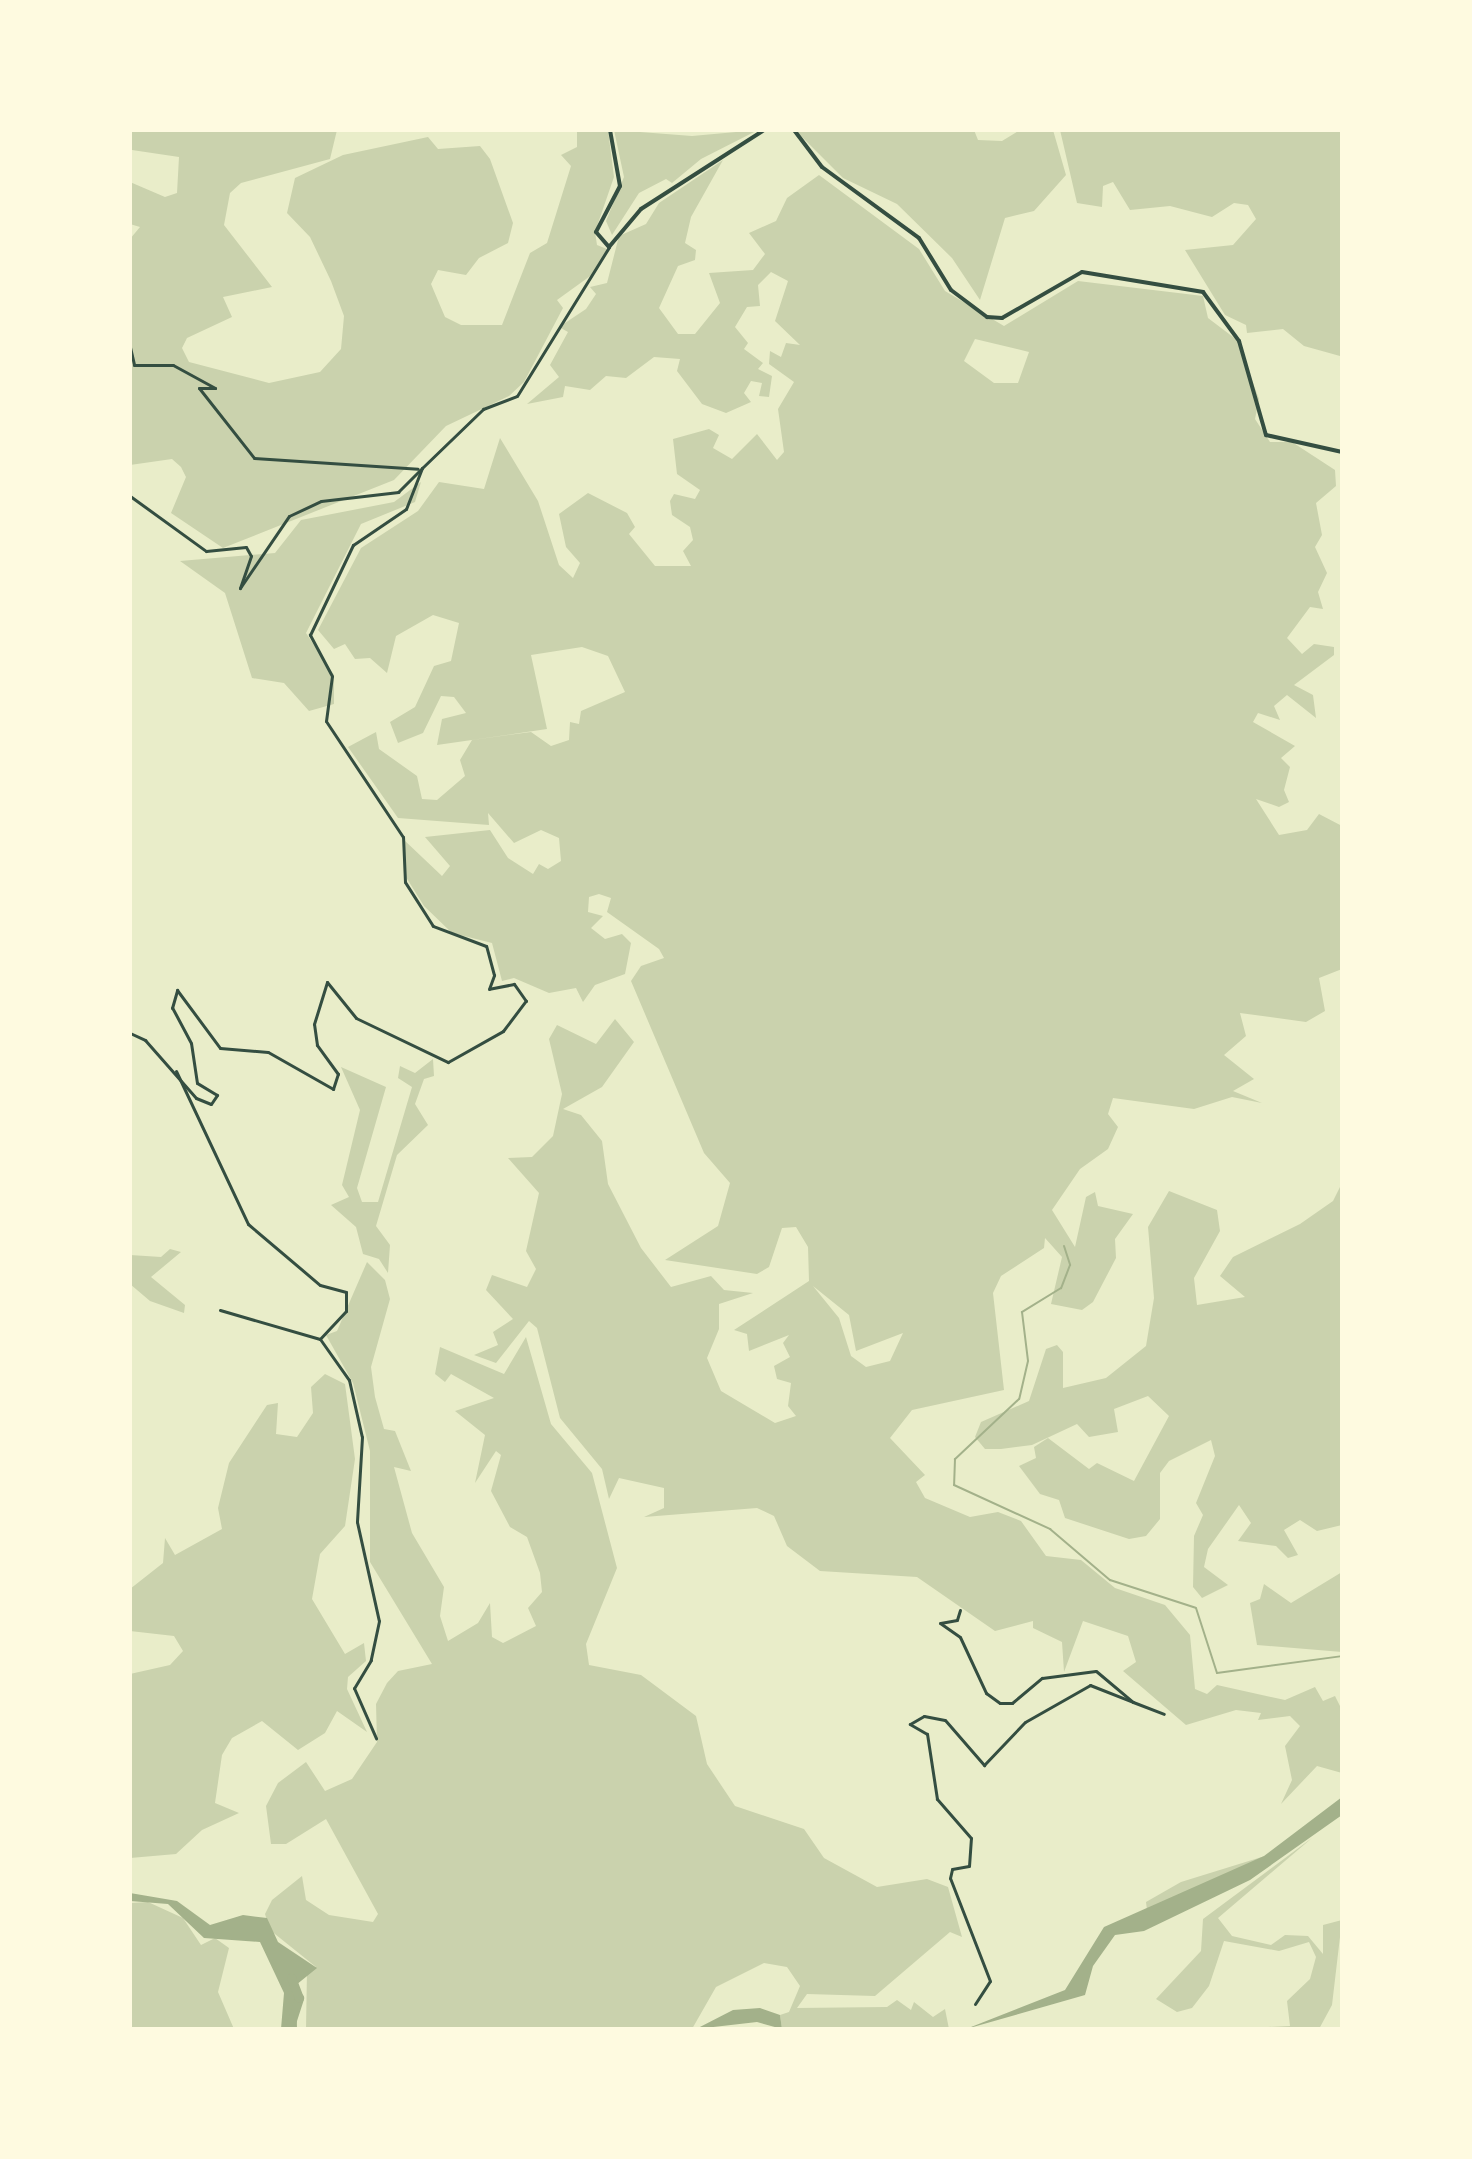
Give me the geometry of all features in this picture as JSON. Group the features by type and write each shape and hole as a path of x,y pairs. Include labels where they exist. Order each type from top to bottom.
{"main road":[{"path":"610,130 620,186 596,232 609,247 641,209 764,130"},
{"path":"794,130 822,167 919,238 951,290 987,317 1002,318 1082,272 1203,292 1239,341 1266,435 1342,452"}],"street":[{"path":"130,496 206,551 246,547 251,556 240,588 289,516 321,501 398,492 483,409 517,396 609,247"},
{"path":"130,347 134,365 173,365 211,384 214,393 199,389 254,458 420,469"},
{"path":"130,1033 176,1071 199,1101 216,1102 196,1080 191,1043 171,1004 177,990 220,1048 268,1052 337,1088 314,1024 327,982 356,1018 448,1062 503,1031 526,1001 514,984 489,989 486,946 433,926 405,882 403,837 326,721 332,676 310,635 353,545 406,509 420,469"},
{"path":"176,1071 248,1224 310,1278 346,1292 346,1311 320,1339"},
{"path":"220,1310 320,1339 349,1380 362,1437 357,1522 379,1621 371,1660 354,1688 376,1738"},
{"path":"960,1610 957,1620 940,1623 960,1637 986,1693 1000,1703 1012,1703 1042,1678 1096,1671 1133,1702"},
{"path":"975,2004 990,1981 950,1878 952,1869 969,1866 971,1838 937,1799 927,1734 910,1724 924,1716 945,1720 984,1765 1025,1722 1090,1685 1164,1714"}],"shaded area":[{"path":"130,130 337,130 330,159 241,183 230,193 224,225 272,287 223,297 232,317 187,338 182,348 189,362 269,383 320,372 341,349 344,316 331,281 310,237 287,213 295,178 343,155 428,137 438,149 480,146 490,159 513,223 508,243 479,258 466,275 438,270 431,284 445,317 461,325 502,325 530,253 547,243 571,166 561,155 577,147 577,130 608,130 614,177 595,232 597,245 607,249 593,274 557,300 563,308 524,382 509,396 446,426 394,480 223,548 171,513 186,477 181,467 172,459 130,465 130,239 140,227 130,224 130,182 165,197 177,193 179,157 132,150"},
{"path":"614,130 692,136 758,130 701,159 672,183 666,179 639,193 612,235 606,221 624,177"},
{"path":"795,130 974,130 978,140 1002,141 1020,130 1053,130 1066,175 1034,211 1005,218 980,300 952,258 897,204 843,178"},
{"path":"1060,130 1342,130 1340,356 1304,346 1283,329 1247,333 1246,325 1225,315 1185,250 1233,245 1256,219 1248,205 1234,203 1212,217 1170,206 1130,210 1113,182 1103,186 1102,207 1077,203"},
{"path":"723,160 691,217 685,243 696,250 695,260 678,266 659,308 678,334 695,334 720,303 709,273 753,270 765,254 749,233 776,221 787,198 819,175 919,249 945,291 1004,326 1078,281 1203,296 1208,318 1237,340 1259,399 1255,419 1270,442 1292,442 1335,470 1336,486 1316,503 1322,535 1315,547 1327,573 1318,592 1323,609 1310,607 1287,638 1302,654 1314,644 1334,647 1334,655 1294,685 1313,695 1316,718 1287,695 1274,706 1280,720 1258,713 1253,722 1295,746 1281,758 1290,767 1284,790 1289,802 1279,807 1256,799 1279,835 1307,830 1319,814 1342,826 1342,969 1319,978 1325,1011 1306,1022 1240,1013 1246,1036 1224,1055 1254,1079 1233,1091 1262,1103 1232,1097 1194,1109 1113,1098 1108,1114 1118,1127 1108,1149 1080,1169 1052,1210 1075,1247 1086,1197 1095,1192 1098,1206 1133,1214 1115,1239 1116,1258 1093,1302 1082,1310 1051,1304 1062,1257 1045,1238 1044,1248 1001,1276 993,1293 1004,1390 912,1410 890,1438 925,1475 916,1482 925,1498 970,1517 998,1512 1021,1521 1046,1556 1081,1560 1115,1588 1165,1605 1190,1635 1195,1689 1207,1694 1217,1685 1285,1700 1315,1687 1323,1701 1335,1696 1342,1710 1342,1773 1317,1766 1281,1804 1292,1780 1285,1746 1300,1726 1290,1716 1258,1720 1261,1713 1236,1710 1186,1725 1123,1671 1136,1662 1128,1636 1083,1621 1064,1672 1062,1642 1033,1628 1033,1621 995,1631 917,1577 820,1571 787,1546 774,1516 757,1508 644,1517 664,1508 664,1488 619,1478 609,1499 602,1469 560,1418 537,1328 529,1321 496,1363 474,1355 498,1345 493,1332 513,1319 486,1290 492,1275 527,1287 536,1269 526,1251 539,1193 508,1158 532,1157 553,1136 562,1094 549,1039 557,1025 596,1044 615,1019 634,1042 602,1087 563,1109 581,1115 602,1141 608,1184 641,1248 671,1287 711,1276 724,1290 753,1293 719,1304 719,1329 707,1358 721,1391 775,1423 796,1416 788,1406 791,1383 777,1379 774,1366 790,1357 783,1343 789,1335 749,1351 747,1334 734,1330 809,1281 808,1247 796,1227 782,1228 769,1267 757,1274 665,1260 718,1226 730,1183 704,1153 631,981 641,966 664,958 659,949 607,912 611,898 599,894 589,897 588,912 603,916 591,928 605,939 622,934 631,943 625,974 595,985 583,1002 576,988 549,993 514,978 502,981 492,943 452,933 424,906 404,874 403,839 442,876 450,866 425,837 490,830 508,858 533,874 539,864 548,869 561,861 559,838 541,830 514,843 488,813 489,825 398,818 348,747 376,732 379,749 417,776 422,799 437,800 465,776 460,760 472,740 531,732 551,746 569,740 570,722 579,724 581,711 625,692 608,656 582,647 531,655 547,729 437,745 442,719 466,713 454,697 441,696 423,733 398,743 390,722 415,707 434,666 451,661 459,623 433,615 396,636 387,673 370,658 355,659 345,644 334,649 318,630 361,548 418,511 439,482 484,489 500,438 538,501 559,565 573,578 580,563 566,547 559,514 588,493 627,513 635,527 629,534 655,566 691,566 683,551 693,540 690,527 672,515 670,501 674,494 695,499 700,490 677,474 673,439 709,429 719,435 713,448 732,459 757,434 777,460 784,452 778,409 794,382 769,364 770,351 781,357 786,343 800,345 775,321 788,281 771,272 758,285 760,306 747,307 735,327 748,343 744,349 763,363 758,369 772,376 769,397 759,396 762,383 751,381 744,393 751,402 726,413 702,404 677,371 680,359 654,357 626,378 606,376 590,390 565,386 563,397 527,404 559,377 550,365 568,332 559,327 586,309 596,294 590,287 607,283 619,236 646,224 659,203","holes":["975,339 1029,352 1018,383 994,383 964,361","813,1286 849,1315 856,1351 903,1333 890,1361 866,1367 851,1356 839,1318"]},
{"path":"421,482 415,502 361,524 306,633 334,675 334,704 309,711 284,683 252,678 225,593 180,561 275,553 301,520 394,502"},
{"path":"433,1059 434,1076 424,1079 415,1104 428,1125 397,1155 376,1226 390,1245 388,1273 379,1259 363,1254 356,1227 331,1205 349,1197 342,1185 360,1110 341,1067 386,1087 357,1188 362,1202 378,1202 412,1087 398,1078 400,1066 415,1073"},
{"path":"1342,1183 1342,1525 1317,1531 1300,1520 1284,1530 1298,1555 1288,1558 1276,1546 1238,1541 1251,1523 1239,1505 1208,1549 1204,1567 1228,1585 1202,1598 1193,1587 1194,1536 1203,1515 1196,1503 1215,1456 1211,1440 1169,1461 1160,1473 1160,1519 1146,1536 1129,1539 1065,1518 1059,1500 1040,1494 1019,1466 1036,1458 1034,1447 1048,1438 1089,1469 1097,1463 1134,1481 1169,1416 1148,1396 1114,1409 1118,1432 1089,1437 1077,1424 1032,1445 1001,1449 985,1449 975,1437 981,1422 1029,1401 1046,1349 1057,1345 1063,1352 1063,1388 1106,1378 1146,1346 1154,1298 1148,1227 1169,1191 1217,1210 1220,1231 1194,1278 1197,1305 1245,1297 1220,1276 1233,1257 1300,1224 1333,1201"},
{"path":"170,1249 181,1252 151,1277 185,1305 184,1313 150,1301 130,1284 130,1255 161,1257"},
{"path":"367,1262 385,1280 390,1299 371,1367 375,1397 384,1429 395,1431 411,1471 394,1467 412,1533 444,1587 440,1616 448,1641 478,1623 490,1603 492,1637 503,1643 536,1626 528,1608 542,1592 540,1573 527,1537 510,1527 491,1491 501,1455 496,1451 475,1483 485,1435 455,1411 494,1398 451,1374 445,1382 435,1374 440,1347 504,1374 526,1337 551,1424 592,1473 617,1568 586,1644 589,1665 641,1675 696,1716 707,1764 735,1806 804,1829 824,1858 877,1887 927,1879 948,1887 962,1937 950,1932 875,1996 807,1994 797,2008 887,2007 897,2000 911,2010 914,2002 933,2017 945,2009 949,2029 782,2029 780,2015 789,2012 800,1986 787,1967 764,1963 716,1987 692,2029 306,2029 307,1970 316,1967 270,1930 265,1914 272,1900 302,1876 306,1900 329,1915 373,1922 378,1914 326,1819 286,1844 271,1844 266,1806 278,1783 306,1762 325,1791 352,1779 377,1742 376,1704 387,1683 398,1671 432,1664 370,1562 370,1451 353,1383 326,1335 337,1331"},
{"path":"325,1374 345,1384 355,1459 345,1526 320,1554 312,1599 345,1654 364,1643 366,1661 348,1677 347,1689 367,1732 337,1711 325,1733 298,1750 262,1721 232,1738 222,1755 215,1803 239,1813 202,1830 176,1854 130,1858 130,1674 170,1665 183,1651 174,1636 130,1631 130,1589 163,1563 165,1538 175,1555 222,1529 218,1508 229,1463 267,1405 278,1403 276,1434 297,1437 313,1413 311,1387"},
{"path":"1342,1572 1342,1652 1257,1645 1250,1603 1260,1599 1264,1584 1291,1603"},
{"path":"1342,1797 1342,1815 1250,1880 1144,1931 1115,1935 1093,1966 1085,1995 966,2029 1065,1990 1104,1927 1264,1856"},
{"path":"1312,1838 1218,1918 1232,1936 1271,1945 1285,1935 1308,1936 1323,1954 1323,1925 1342,1920 1332,2005 1319,2029 1268,2027 1290,2026 1287,2001 1310,1979 1316,1957 1309,1942 1279,1951 1224,1941 1209,1986 1192,2008 1177,2012 1156,1999 1201,1951 1203,1919"},
{"path":"1265,1856 1226,1877 1147,1910 1146,1902 1181,1882"},
{"path":"130,1893 177,1901 210,1925 243,1915 267,1918 278,1942 317,1968 296,1985 297,2029 281,2029 284,1993 260,1942 204,1938 168,1904 130,1901"},
{"path":"148,1902 183,1918 201,1945 215,1938 229,1948 218,1992 234,2029 130,2029 130,1903"},
{"path":"760,2008 780,2015 782,2029 757,2022 696,2029 733,2010"}],"waterway":[{"path":"1064,1246 1070,1265 1061,1288 1022,1312 1028,1361 1019,1399 955,1459 954,1485 1050,1529 1110,1580 1196,1608 1217,1673 1342,1656"},
{"path":"289,2029 299,1998 291,1977"}]}
